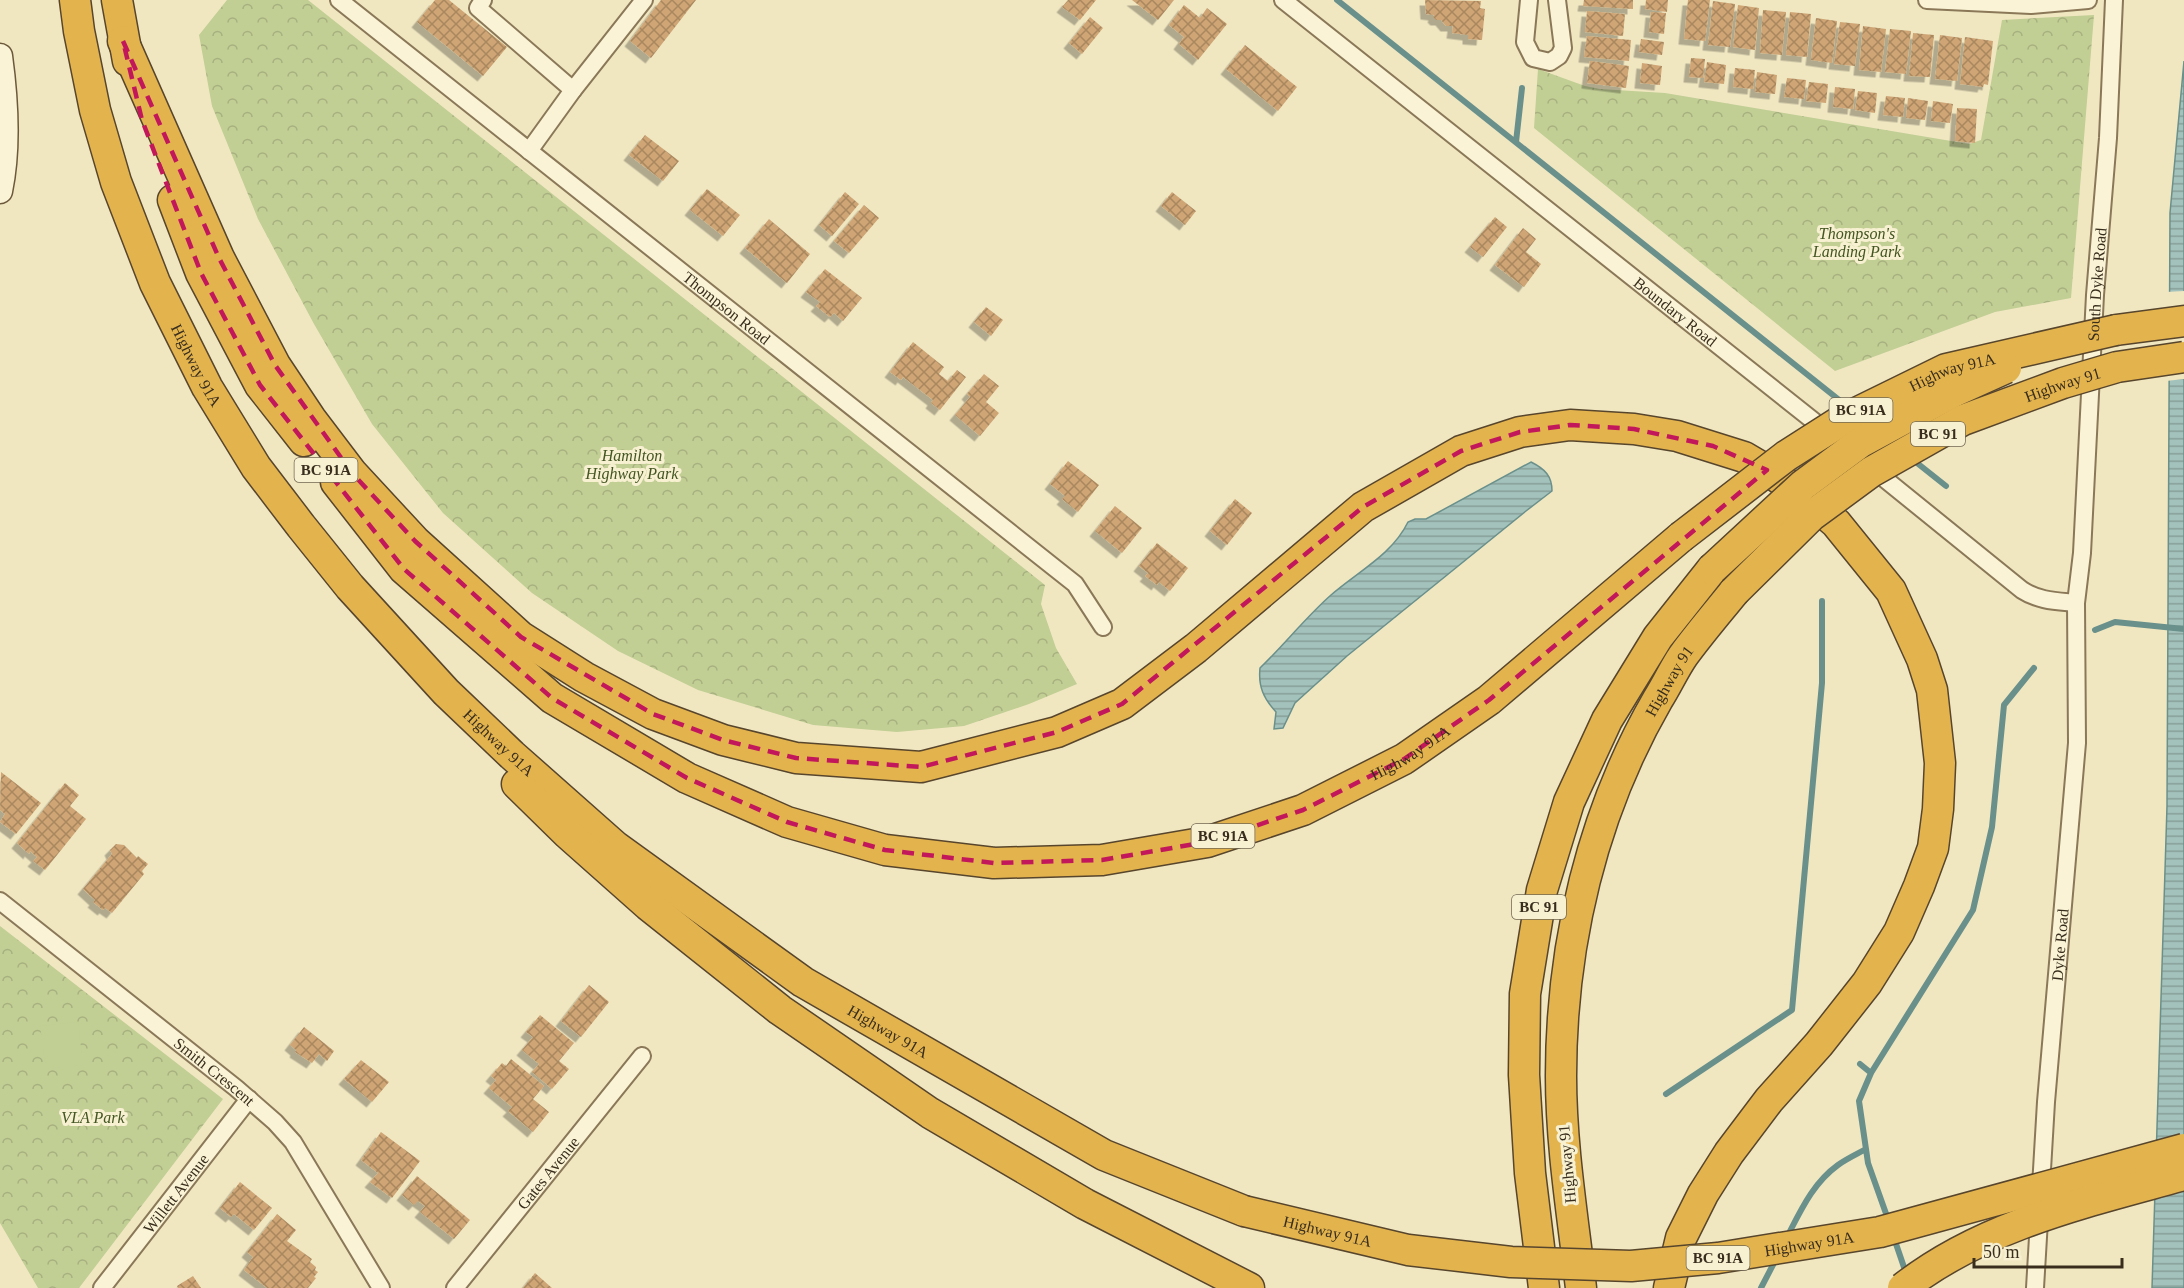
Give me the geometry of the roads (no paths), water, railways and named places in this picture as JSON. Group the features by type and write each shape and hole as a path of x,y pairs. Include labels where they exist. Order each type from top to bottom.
{"highway":[{"name":"Highway 91A","path":"75,0 95,110 116,182 155,283 207,387 256,467 350,587 446,692 512,755 616,847 803,982 1104,1155 1244,1211 1408,1250 1511,1262 1631,1266 1718,1258 1880,1232 2184,1149"},
{"name":"Highway 91A","path":"117,0 123,41 142,120 201,273 260,385 405,569 552,698 687,778 787,822 885,850 994,863 1102,860 1206,842 1303,810 1404,759 1489,700 1681,537 1786,456 1845,418 1946,369 2069,340"},
{"path":"123,41 219,258 275,365 311,419 352,473 415,542 521,637 584,677 653,714 723,740 796,758 921,767 1057,732 1122,704 1196,648 1363,507 1461,451 1520,432 1570,425 1634,429 1677,436 1744,457 1803,495 1836,523 1891,591 1922,658 1932,690 1940,763 1933,848 1899,932 1867,983 1819,1044 1769,1100 1729,1153 1703,1194 1681,1238 1669,1288"},
{"name":"BC 91","path":"2069,340 2116,330 2184,321"},
{"name":"Highway 91","path":"1544,1288 1530,1173 1524,1075 1525,994 1542,890 1569,802 1607,720 1658,637 1712,569 1803,485 1861,442 1955,391 2069,340"},
{"name":"Highway 91","path":"1581,1288 1566,1162 1561,1077 1563,999 1574,925 1599,829 1637,736 1682,657 1734,592 1820,510 1871,472 1963,420 2074,380 2117,368 2184,357"},
{"path":"446,692 481,750 568,834 648,905 780,1010 930,1113 1085,1204 1249,1288"},
{"path":"1903,1288 1918,1276 1960,1251 1997,1233 2107,1196 2184,1175"}],"main road":[{"path":"0,56 5,101 5,143 0,191"}],"street":[{"name":"Thompson Road","path":"339,0 1076,584 1103,627"},
{"path":"483,0 478,8 573,90"},
{"path":"529,151 573,90 644,0"},
{"name":"Boundary Road","path":"1282,0 1784,396 2022,590 2033,597 2047,601 2076,603"},
{"path":"1529,0 1525,42 1533,58 1550,62 1559,56 1563,48 1557,0"},
{"path":"1928,0 2031,5 2088,0"},
{"name":"South Dyke Road","path":"2076,603 2082,554 2095,295 2108,138 2114,0"},
{"name":"Dyke Road","path":"2035,1288 2046,1102 2077,743 2076,603"},
{"name":"Smith Crescent","path":"0,901 275,1122 293,1142 381,1288"},
{"name":"Gates Avenue","path":"455,1288 642,1056"},
{"name":"Willett Avenue","path":"102,1288 249,1099"}],"water":[{"path":"2184,61 2184,1288 2152,1288 2167,806 2170,213"},
{"path":"1531,462 1547,474 1551,481 1552,491 1347,656 1295,703 1283,728 1274,729 1276,712 1263,692 1260,668 1313,612 1383,554 1401,534 1408,522 1415,519 1426,519"}],"waterway":[{"path":"1337,0 1848,407"},
{"path":"1516,142 1522,88"},
{"path":"1912,459 1946,486"},
{"path":"1666,1094 1792,1010 1822,683 1822,601"},
{"path":"2095,630 2115,622 2184,629"},
{"path":"1889,1222 1868,1163 1859,1101 1871,1073 1973,910 1992,827 2004,705 2034,668"},
{"path":"1860,1064 1871,1073"},
{"path":"1787,1237 1808,1198 1821,1180 1841,1163 1866,1149"},
{"path":"1894,1238 1907,1276"},
{"path":"1761,1288 1776,1259"}],"park label":[{"name":"Thompson's Landing Park","path":"1857,242"},
{"name":"Hamilton Highway Park","path":"632,464"},
{"name":"VLA Park","path":"93,1117"}]}
